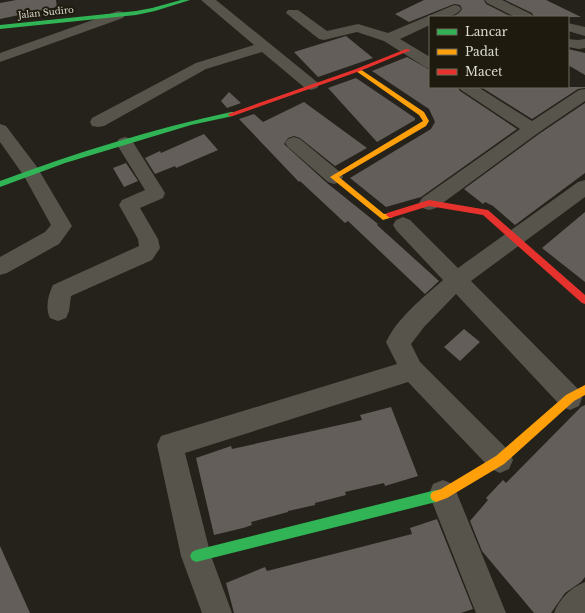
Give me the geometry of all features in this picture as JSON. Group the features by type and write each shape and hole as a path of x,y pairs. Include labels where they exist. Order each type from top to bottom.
{"street":[{"name":"Jalan Sudiro","path":"0,27 153,10 187,0"},
{"path":"208,0 311,85"},
{"path":"492,0 531,15"},
{"path":"511,0 531,15"},
{"path":"439,16 454,9"},
{"path":"293,13 324,36 358,28 388,38 429,63"},
{"path":"0,58 118,15"},
{"path":"388,38 429,20"},
{"path":"569,27 579,28 585,41 569,43"},
{"path":"98,122 201,66 264,46"},
{"path":"0,184 31,172 190,123 225,116 358,70 408,50"},
{"path":"334,177 424,124 426,121 422,114 358,70"},
{"path":"468,88 532,129"},
{"path":"294,143 383,217 429,202 532,129 585,94"},
{"path":"0,130 31,172 62,226 52,238 0,267"},
{"path":"58,311 61,292 68,286 145,254 150,248 148,239 129,205 156,193 124,143"},
{"path":"500,460 412,370 398,342 416,320 456,281 585,187"},
{"path":"429,202 485,212 585,300"},
{"path":"196,556 443,494 500,460 577,394 456,281 403,225"},
{"path":"217,613 196,556 170,445 412,370"},
{"path":"443,494 491,613"},
{"path":"569,613 585,597"}],"building":[{"path":"16,0 56,0 57,7 0,19 0,3"},
{"path":"424,0 484,0 486,4 510,16 454,16 462,9 460,5 454,4 409,22 395,14"},
{"path":"505,0 546,0 581,17 534,16 532,13"},
{"path":"346,36 373,58 318,77 294,52"},
{"path":"569,49 585,53 585,75 569,66"},
{"path":"407,57 429,69 429,88 458,88 460,91 517,129 421,197 386,207 350,178 431,129 435,122 429,109 372,71"},
{"path":"356,78 415,118 415,120 377,142 328,88"},
{"path":"585,87 578,89 532,119 483,88"},
{"path":"229,92 241,103 227,108 221,101"},
{"path":"304,102 367,148 335,166 300,138 294,136 288,138 284,144 327,183 378,224 377,225 439,281 425,294 348,221 345,223 300,181 299,182 239,119 254,114 263,122"},
{"path":"585,103 585,173 515,225 493,206 485,202 483,204 464,189 539,134"},
{"path":"204,134 218,150 176,168 175,166 155,174 145,158 160,151 161,153"},
{"path":"126,163 138,181 124,187 113,168"},
{"path":"585,212 585,282 542,248"},
{"path":"464,329 480,342 460,361 444,347"},
{"path":"585,405 585,577 581,582 565,593 551,613 534,613 482,551 470,521 488,500 486,498 503,480 506,483 581,407"},
{"path":"391,407 418,476 385,486 384,483 345,492 346,495 251,522 252,525 243,528 214,535 196,458 231,446 232,449 362,420 360,415"},
{"path":"437,519 473,609 461,613 234,613 226,583 265,567 267,571 412,534 410,528"},
{"path":"0,546 30,613 0,613"}],"traffic: fast":[{"path":"0,27 136,13 153,10 187,0"},
{"path":"0,184 62,161 190,123 231,114"},
{"path":"196,556 436,496"}],"traffic: slow":[{"path":"358,70 422,114 426,121 424,124 334,177 383,217 390,215"},
{"path":"436,496 443,494 500,460 570,398 585,390"}],"traffic: jam":[{"path":"231,114 358,70 408,50"},
{"path":"390,215 429,203 485,212 585,300"}]}
